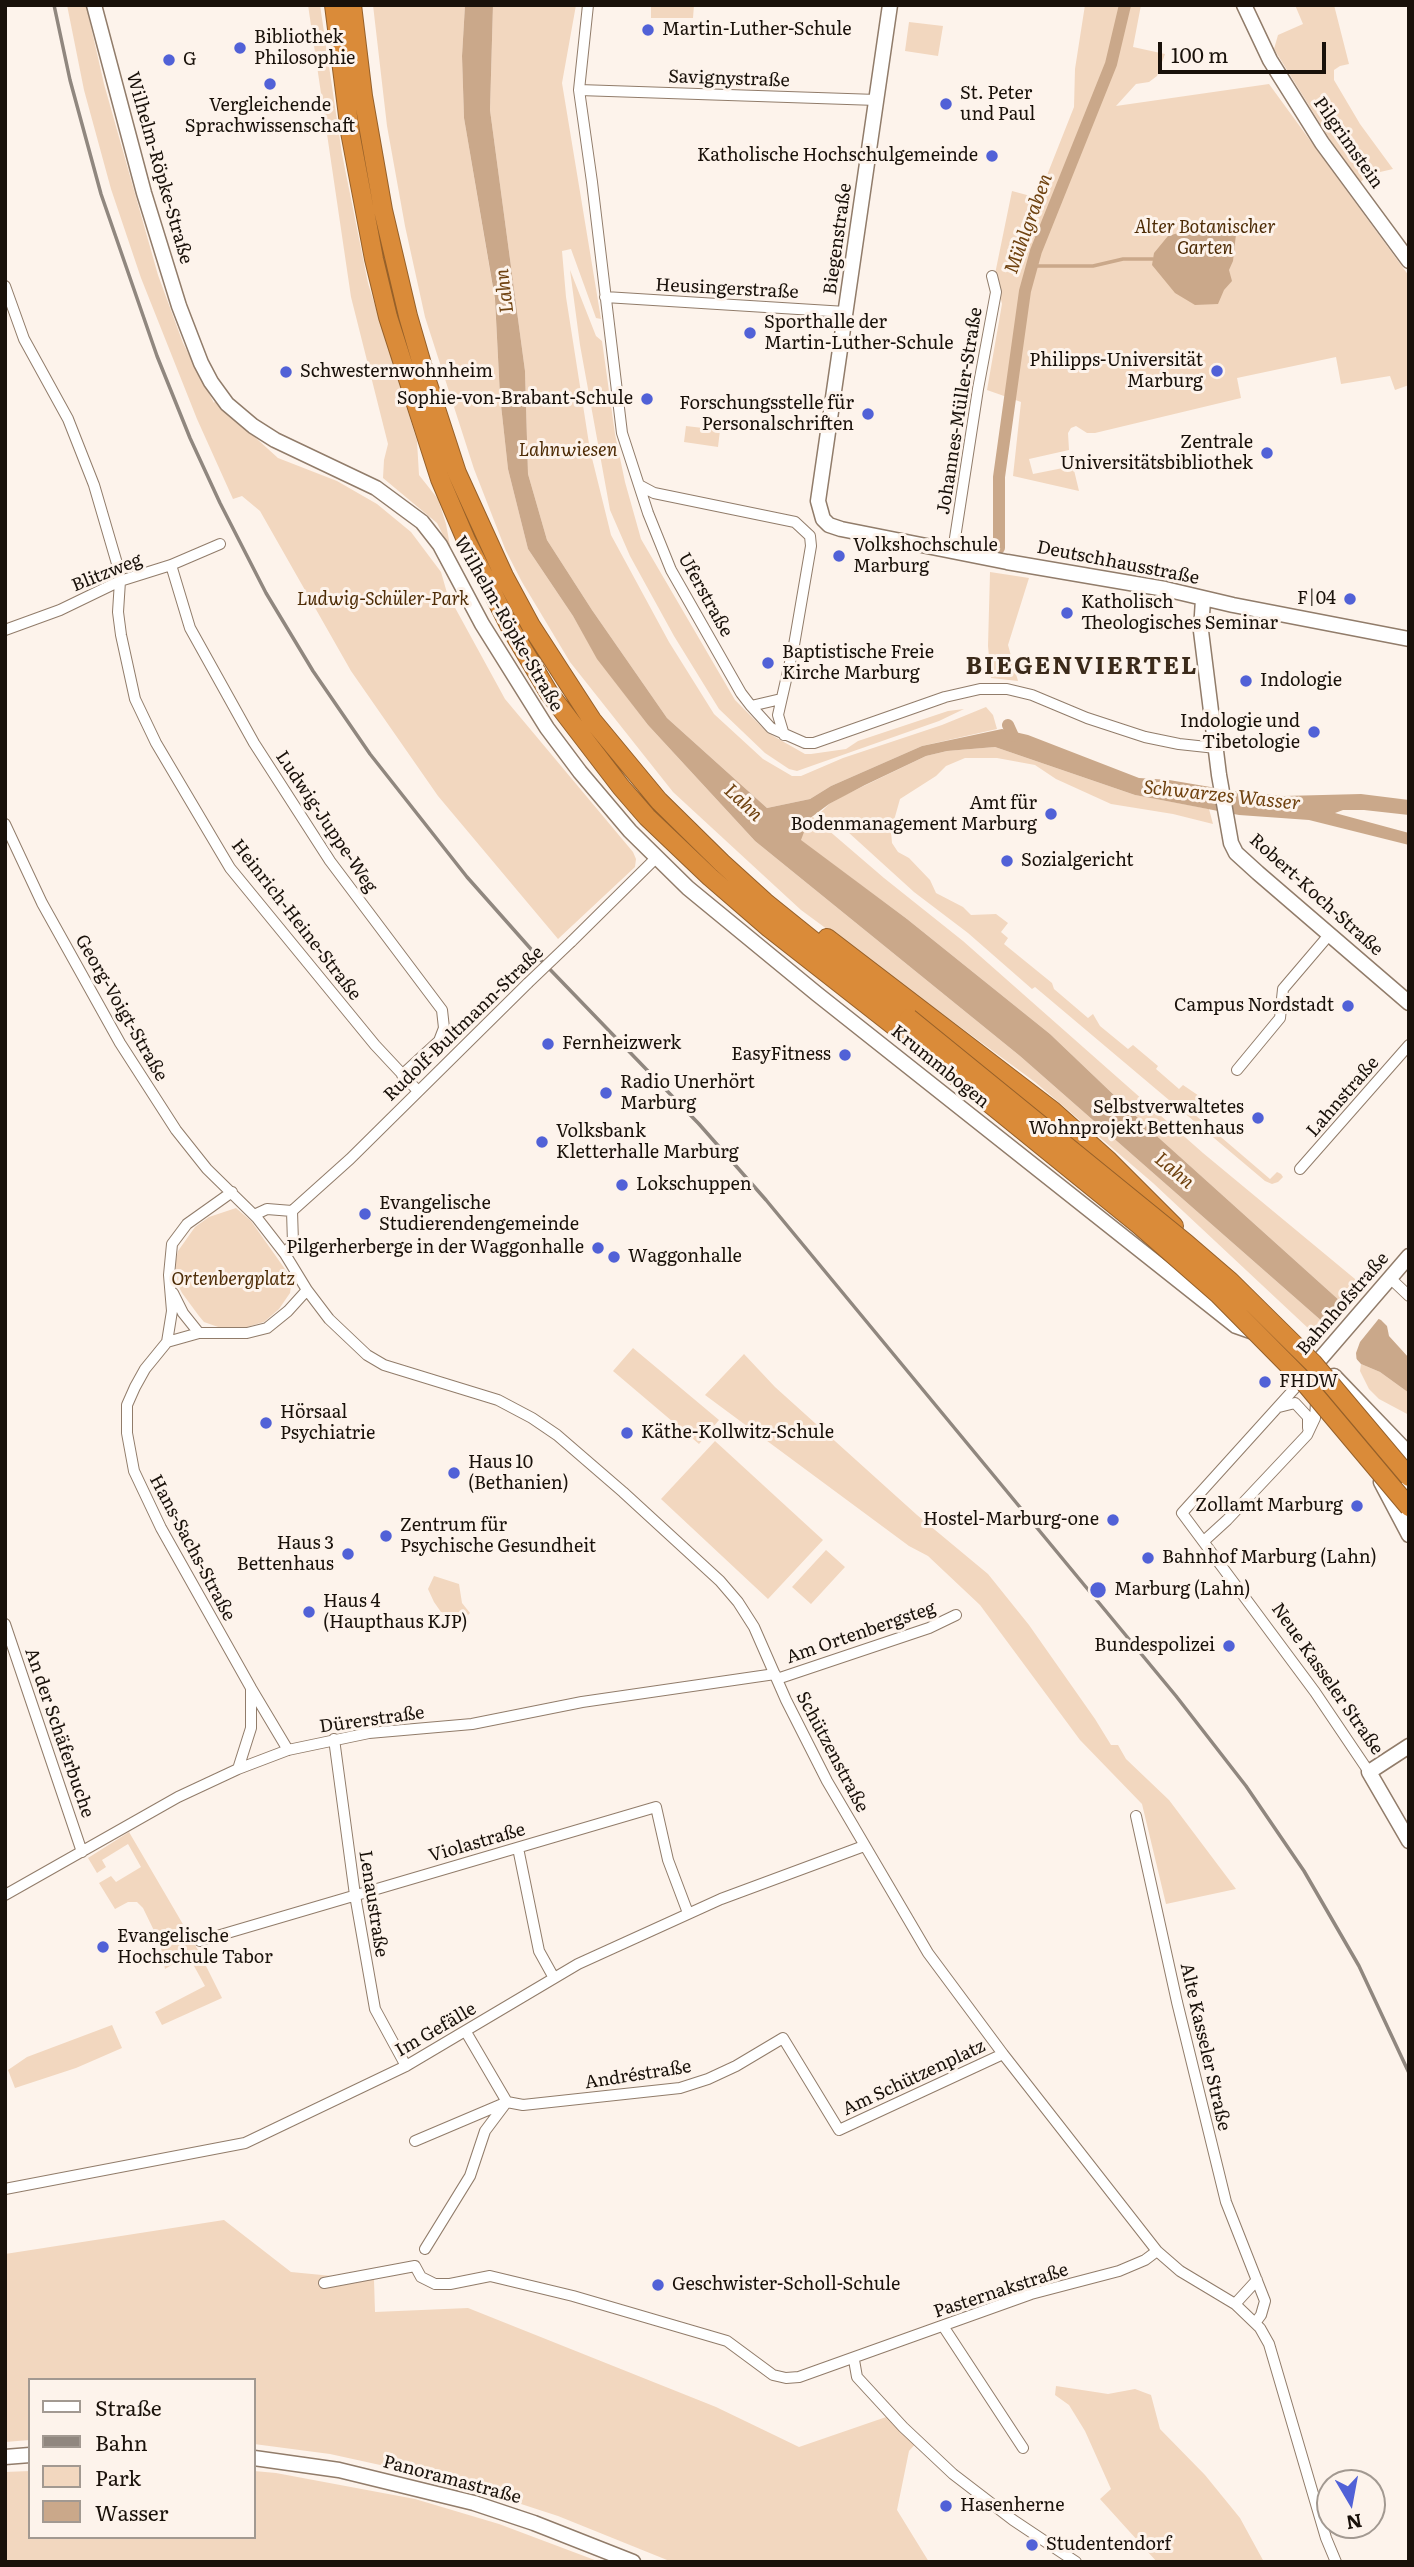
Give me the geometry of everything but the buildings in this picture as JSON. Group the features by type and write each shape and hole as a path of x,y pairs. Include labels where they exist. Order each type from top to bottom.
{"highway":[{"path":"334,5 350,132 388,317 440,479 466,540 511,629 549,693 647,817 710,877 769,928 908,1018 1021,1086 1078,1133 1172,1224 1265,1320"},
{"path":"352,5 363,96 383,210 412,328 457,473 504,576 563,678 624,760 691,833 782,916 1187,1244 1238,1289 1313,1363 1409,1477"},
{"path":"908,1018 1218,1294 1298,1375 1409,1507"}],"main road":[{"name":"Wilhelm-Röpke-Straße","path":"94,5 144,193 179,306 195,350 211,382 227,404 253,426 287,446 376,488 422,522 445,553 482,624 547,728 605,802 656,858"},
{"name":"Biegenstraße","path":"823,519 818,501 890,5"},
{"name":"Pilgrimstein","path":"1244,5 1259,39 1322,143 1409,261"},
{"name":"Deutschhausstraße","path":"823,519 829,525 841,529 1165,589 1409,639"},
{"path":"1203,598 1201,631 1216,748"},
{"name":"Robert-Koch-Straße","path":"1216,748 1231,843 1243,860 1409,1003"},
{"name":"Krummbogen","path":"656,858 739,931 1205,1302 1236,1325 1276,1340 1308,1373"},
{"name":"Bahnhofstraße","path":"1308,1373 1409,1256"},
{"name":"Krummbogen","path":"1205,1302 1228,1312 1265,1320 1322,1359 1409,1454"},
{"path":"1308,1373 1312,1378 1316,1402 1387,1490 1398,1518 1409,1535"},
{"path":"1369,1772 1409,1746"},
{"name":"Neue Kasseler Straße","path":"1369,1772 1409,1841"},
{"path":"5,2457 28,2455"},
{"name":"Panoramastraße","path":"256,2458 339,2470 450,2496 534,2522 633,2562"}],"street":[{"name":"Uferstraße","path":"588,5 579,90 622,433 648,513 671,570 751,706 771,728 805,743 814,743 945,697 992,688 1032,695 1087,718 1145,737 1216,748"},
{"name":"Savignystraße","path":"579,90 877,100"},
{"name":"Johannes-Müller-Straße","path":"953,551 996,292 992,276"},
{"name":"Heinrich-Heine-Straße","path":"5,286 24,339 68,419 83,453 106,523 120,581 118,612 135,699 156,743 230,868 375,1045 418,1091"},
{"name":"Heusingerstraße","path":"605,297 846,312"},
{"path":"639,485 654,493 721,509 795,522 808,533 810,546 794,645 778,715 784,735"},
{"path":"648,513 656,500 668,496"},
{"name":"Blitzweg","path":"5,630 60,610 120,581 172,565 220,544"},
{"name":"Ludwig-Juppe-Weg","path":"172,565 190,628 254,743 330,861 442,1010 444,1028 439,1041 402,1075"},
{"path":"751,706 781,699"},
{"name":"Georg-Voigt-Straße","path":"5,824 42,902 120,1043 191,1151 232,1192"},
{"name":"Rudolf-Bultmann-Straße","path":"292,1211 350,1159 656,858"},
{"path":"1237,1070 1280,1018 1283,989 1329,935"},
{"name":"Lahnstraße","path":"1300,1169 1409,1045"},
{"path":"232,1192 285,1254 307,1290 288,1311 267,1328 247,1333 199,1333 167,1342 172,1311 169,1264 172,1244 187,1224 232,1192"},
{"path":"254,1215 267,1209 292,1211 293,1243 285,1254"},
{"path":"1387,1282 1409,1296"},
{"path":"171,1290 183,1313 199,1333"},
{"name":"Schützenstraße","path":"307,1290 329,1319 352,1342 384,1365 498,1400 519,1410 557,1436 720,1581 747,1615 827,1781 928,1952 1003,2054 1157,2251 1181,2271 1235,2305 1255,2323"},
{"name":"Hans-Sachs-Straße","path":"167,1342 145,1369 127,1405 127,1433 134,1471 161,1528 288,1750"},
{"name":"Bahnhofstraße","path":"1232,1579 1182,1513 1308,1373"},
{"path":"1278,1407 1290,1402 1300,1406 1308,1417 1307,1435"},
{"path":"1205,1541 1307,1435 1315,1418 1316,1402"},
{"name":"Neue Kasseler Straße","path":"1232,1579 1323,1703 1369,1772"},
{"name":"Am Ortenbergsteg","path":"776,1677 929,1628 956,1615"},
{"name":"An der Schäferbuche","path":"5,1624 82,1852"},
{"name":"Dürerstraße","path":"5,1895 178,1797 288,1750 369,1733 472,1724 582,1702 776,1677"},
{"name":"Hans-Sachs-Straße","path":"239,1769 251,1728 251,1688"},
{"name":"Lenaustraße","path":"334,1739 355,1895 375,2009 406,2066"},
{"name":"Violastraße","path":"200,1941 656,1807 668,1860 688,1913"},
{"name":"Alte Kasseler Straße","path":"1136,1816 1177,2002 1226,2202 1265,2301 1261,2315 1255,2323"},
{"name":"Im Gefälle","path":"5,2189 245,2143 406,2066 578,1964 688,1913 864,1846"},
{"path":"518,1848 539,1951 554,1978"},
{"path":"425,2249 470,2176 485,2131 506,2102 466,2032"},
{"name":"Andréstraße","path":"415,2141 506,2102 523,2105 680,2088 736,2066 783,2038 839,2130"},
{"name":"Am Schützenplatz","path":"839,2130 1003,2054"},
{"name":"Pasternakstraße","path":"324,2283 415,2266 421,2277 435,2284 450,2284 490,2276 573,2296 727,2340 766,2371 786,2378 813,2374 854,2360 1031,2294 1119,2271 1145,2260 1157,2251"},
{"path":"1235,2305 1257,2280"},
{"path":"1255,2323 1269,2344 1326,2538 1336,2562"},
{"path":"943,2326 1023,2448"},
{"path":"854,2360 857,2377 903,2427 953,2474 1003,2513 1076,2562"}],"green space":[{"name":"Ludwig-Schüler-Park","path":"67,5 86,5 104,84 158,275 183,343 214,403 215,401 278,458 337,481 377,504 411,532 441,572 447,593 505,699 633,852 635,867 558,939 438,796 351,671 260,511 242,496 233,499 197,419 141,278 111,189 84,90"},
{"path":"308,5 320,5 342,154 368,283 417,441 419,475 438,499 451,551 437,523 383,478 388,444 351,297"},
{"path":"373,5 465,5 462,56 464,118 495,300 500,396 508,469 528,549 598,659 648,725 755,841 1020,1056 1324,1323 1321,1326 1309,1329 1153,1183 1035,1082 801,910 673,792 570,662 506,551 474,469 425,317 387,126"},
{"name":"Lahnwiesen","path":"493,5 576,5 562,83 601,319 596,318 571,249 562,251 566,297 590,450 611,535 669,642 714,714 763,759 792,776 801,776 843,758 942,725 986,707 993,715 997,729 922,746 831,786 810,799 767,808 667,718 547,540 528,474 525,371 490,110"},
{"path":"651,5 694,5 693,18 651,18"},
{"name":"Alter Botanischer Garten","path":"1085,5 1141,5 1133,47 1165,54 1157,76 1149,82 1136,84 1116,106 1269,84 1409,276 1409,385 1395,390 1390,376 1341,384 1336,357 1237,378 1241,398 1095,433 1087,433 1076,426 1068,433 1069,450 1029,459 1033,474 1073,466 1079,491 1013,476 1021,402 987,390 1002,304 995,274 1012,191 1038,198 1074,107 1075,69"},
{"path":"1295,5 1334,5 1349,64 1334,70 1334,80 1360,124 1393,169 1367,175 1360,183 1274,49 1278,35 1303,24"},
{"path":"909,22 943,26 938,56 905,51"},
{"path":"570,270 596,336 602,341 615,434 641,539 735,700 768,733 805,754 846,749 858,741 948,711 964,709 939,721 797,771 789,769 765,753 719,709 674,636 630,556 610,510 580,345"},
{"path":"686,426 720,430 718,447 684,442"},
{"path":"990,572 1029,578 1008,645 1018,681 991,678 988,646"},
{"path":"995,747 1135,795 1209,809 1213,824 1173,814 1111,804 1056,779 1035,765 997,758 965,758 946,766 936,776 900,799 891,831 892,843 898,852 909,858 930,880 936,893 963,907 971,915 996,914 1008,923 1001,932 1008,938 1004,944 1052,983 1054,989 1088,1018 1093,1014 1100,1026 1128,1049 1133,1045 1158,1066 1156,1069 1179,1089 1183,1085 1205,1100 1194,1114 1270,1179 1277,1172 1281,1174 1283,1177 1278,1182 1272,1184 1265,1181 1035,987 1032,989 968,933 914,892 848,832 820,813 845,795 926,756 947,751"},
{"path":"813,817 963,941 1203,1153 1355,1279 1358,1287 1354,1294 1348,1300 1340,1301 1159,1138 1050,1034 907,919 800,840 809,819"},
{"name":"Ortenbergplatz","path":"236,1208 251,1221 292,1279 290,1293 279,1309 264,1322 237,1330 204,1322 177,1283 175,1263 178,1251 195,1227 209,1217"},
{"path":"633,1348 719,1420 699,1444 613,1371"},
{"path":"744,1354 775,1387 917,1515 988,1574 1029,1625 1111,1745 1118,1745 1126,1759 1169,1800 1236,1889 1166,1904 1142,1804 1080,1740 980,1605 928,1556 909,1546 705,1395"},
{"path":"1361,1364 1380,1372 1409,1393 1409,1415 1379,1399 1369,1389 1360,1371"},
{"path":"715,1441 823,1540 768,1599 661,1499"},
{"path":"826,1550 845,1567 811,1604 792,1587"},
{"path":"434,1576 459,1584 462,1603 470,1613 463,1620 455,1622 449,1614 441,1612 434,1602 428,1589"},
{"path":"129,1832 198,1950 222,1998 162,2025 155,2012 205,1986 188,1955 165,1969 160,1943 143,1908 137,1902 128,1902 115,1909 99,1883 111,1876 116,1882 141,1867 128,1844 102,1860 106,1867 97,1873 88,1858"},
{"path":"112,2025 122,2048 76,2068 15,2088 8,2070 27,2057"},
{"path":"224,2220 291,2272 374,2280 375,2312 468,2308 716,2407 799,2447 892,2415 918,2441 909,2451 897,2510 929,2562 672,2562 558,2516 444,2479 330,2454 256,2444 256,2378 28,2378 28,2440 5,2442 5,2254"},
{"path":"1056,2386 1108,2394 1135,2389 1151,2395 1160,2429 1205,2475 1240,2518 1264,2562 1157,2562 1100,2499 1111,2489 1085,2431 1069,2405 1055,2395"},
{"path":"28,2471 28,2539 256,2539 256,2471 415,2499 499,2524 600,2562 5,2562 5,2472"}],"water":[{"path":"465,5 493,5 490,110 525,371 528,474 547,540 667,718 767,808 810,799 831,786 922,746 1002,729 1028,735 1139,778 1284,796 1361,794 1409,800 1409,815 1364,810 1343,810 1335,813 1409,833 1409,845 1309,820 1239,815 1135,795 995,747 947,751 926,756 865,785 829,804 809,819 801,840 907,919 1050,1034 1159,1138 1340,1301 1381,1320 1387,1326 1389,1336 1409,1358 1409,1393 1380,1372 1361,1364 1324,1323 1020,1056 755,841 648,725 597,659 573,616 528,549 508,469 500,396 495,299 464,118 462,56"},
{"path":"1192,229 1236,234 1233,261 1229,270 1232,281 1224,290 1218,304 1195,305 1175,293 1152,265 1154,253 1168,236"}],"pier":[{"path":"1351,1302 1381,1316 1360,1342 1356,1353 1357,1364 1323,1327"}],"waterway":[{"name":"Mühlgraben","path":"999,548 999,477 1025,291 1036,251 1111,64 1125,5"},
{"path":"1032,266 1093,266 1123,259 1153,259"},
{"name":"Mühlgraben","path":"1008,725 1013,736"}],"railway":[{"path":"54,5 70,80 101,194 157,356 220,503 266,593 313,671 370,754 467,877 538,957 699,1124 766,1200 1176,1696 1246,1786 1304,1871 1359,1966 1409,2073"}],"place":[{"name":"Martin-Luther-Schule","path":"648,30"},
{"name":"Bibliothek Philosophie","path":"240,48"},
{"name":"G","path":"169,60"},
{"name":"Vergleichende Sprachwissenschaft","path":"270,84"},
{"name":"St. Peter und Paul","path":"946,104"},
{"name":"Katholische Hochschulgemeinde","path":"992,156"},
{"name":"Sporthalle der Martin-Luther-Schule","path":"750,333"},
{"name":"Philipps-Universität Marburg","path":"1217,371"},
{"name":"Schwesternwohnheim","path":"286,372"},
{"name":"Sophie-von-Brabant-Schule","path":"647,399"},
{"name":"Forschungsstelle für Personalschriften","path":"868,414"},
{"name":"Zentrale Universitätsbibliothek","path":"1267,453"},
{"name":"Volkshochschule Marburg","path":"839,556"},
{"name":"F|04","path":"1350,599"},
{"name":"Katholisch Theologisches Seminar","path":"1067,613"},
{"name":"Baptistische Freie Kirche Marburg","path":"768,663"},
{"name":"Indologie","path":"1246,681"},
{"name":"Indologie und Tibetologie","path":"1314,732"},
{"name":"Amt für Bodenmanagement Marburg","path":"1051,814"},
{"name":"Sozialgericht","path":"1007,861"},
{"name":"Campus Nordstadt","path":"1348,1006"},
{"name":"Fernheizwerk","path":"548,1044"},
{"name":"EasyFitness","path":"845,1055"},
{"name":"Radio Unerhört Marburg","path":"606,1093"},
{"name":"Selbstverwaltetes Wohnprojekt Bettenhaus","path":"1258,1118"},
{"name":"Volksbank Kletterhalle Marburg","path":"542,1142"},
{"name":"Lokschuppen","path":"622,1185"},
{"name":"Evangelische Studierendengemeinde","path":"365,1214"},
{"name":"Pilgerherberge in der Waggonhalle","path":"598,1248"},
{"name":"Waggonhalle","path":"614,1257"},
{"name":"FHDW","path":"1265,1382"},
{"name":"Hörsaal Psychiatrie","path":"266,1423"},
{"name":"Käthe-Kollwitz-Schule","path":"627,1433"},
{"name":"Haus 10 (Bethanien)","path":"454,1473"},
{"name":"Zollamt Marburg","path":"1357,1506"},
{"name":"Hostel-Marburg-one","path":"1113,1520"},
{"name":"Zentrum für Psychische Gesundheit","path":"386,1536"},
{"name":"Haus 3 Bettenhaus","path":"348,1554"},
{"name":"Bahnhof Marburg (Lahn)","path":"1148,1558"},
{"name":"Marburg (Lahn)","path":"1098,1590"},
{"name":"Haus 4 (Haupthaus KJP)","path":"309,1612"},
{"name":"Bundespolizei","path":"1229,1646"},
{"name":"Evangelische Hochschule Tabor","path":"103,1947"},
{"name":"Geschwister-Scholl-Schule","path":"658,2285"},
{"name":"Hasenherne","path":"946,2506"},
{"name":"Studentendorf","path":"1032,2545"}],"district":[{"name":"BIEGENVIERTEL","path":"1082,667"}],"water label":[{"name":"Lahn","path":"505,291"},
{"name":"Schwarzes Wasser","path":"1222,796"},
{"name":"Lahn","path":"743,803"},
{"name":"Lahn","path":"1174,1171"}]}
